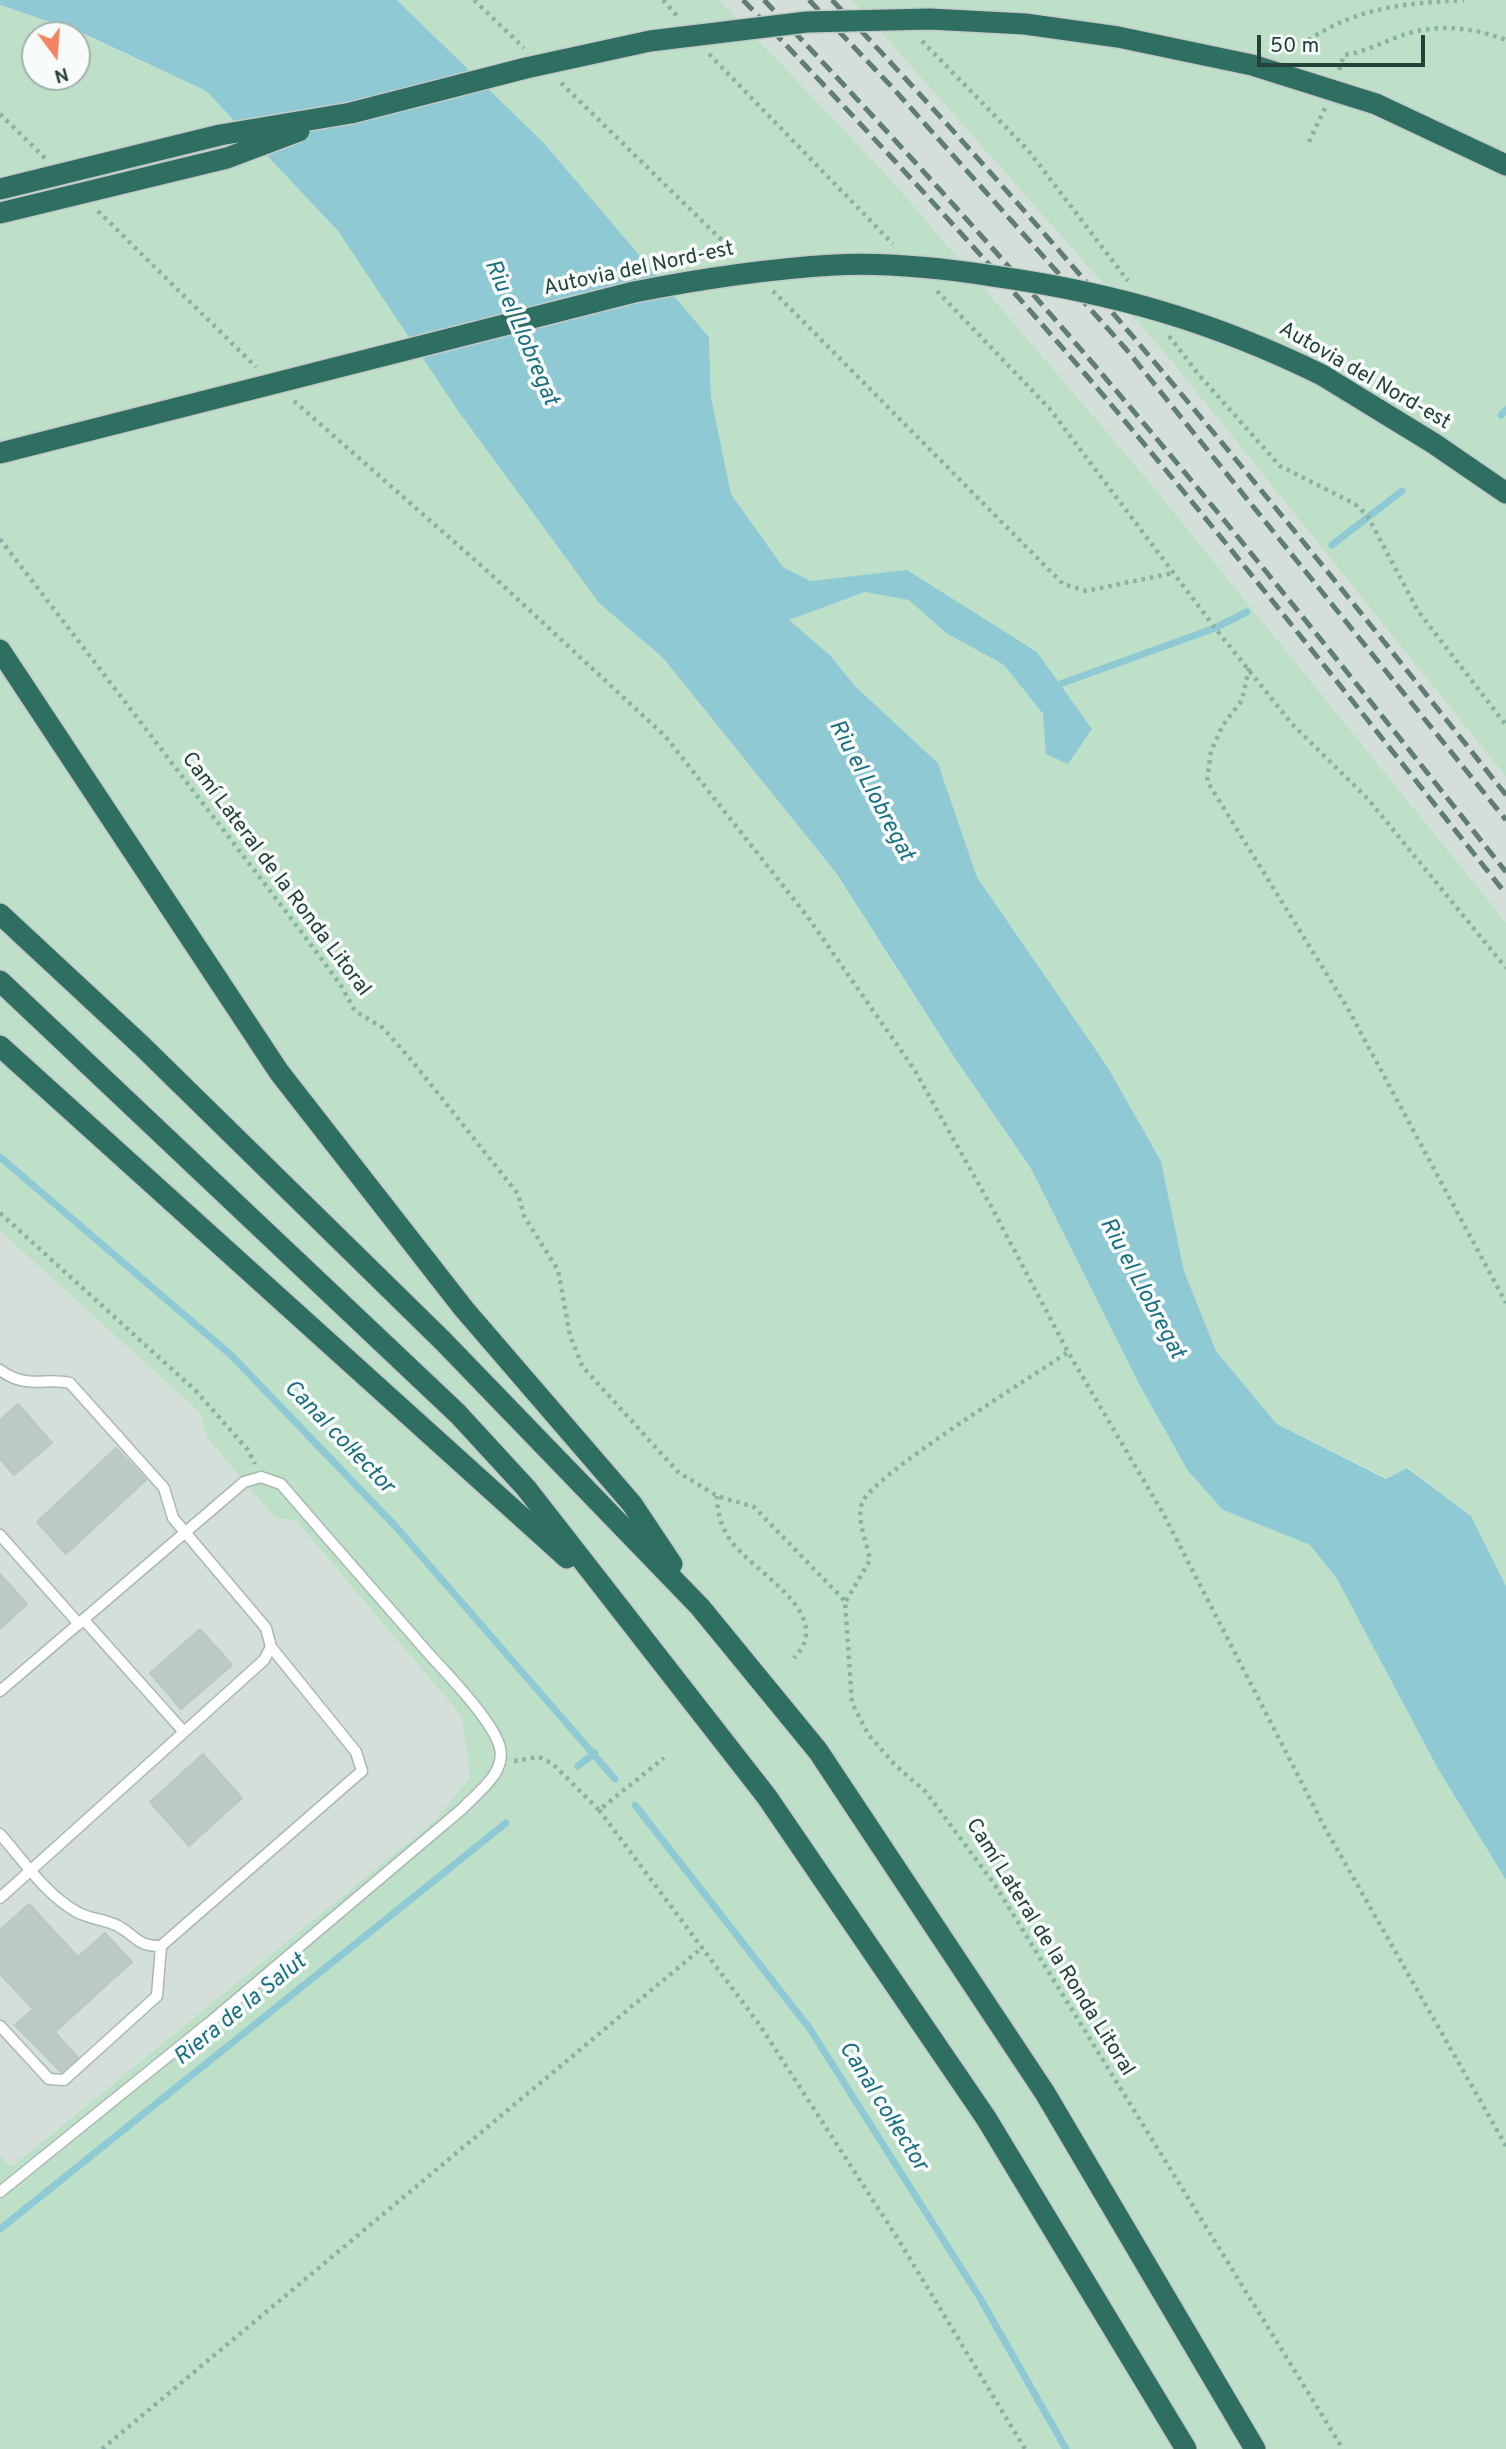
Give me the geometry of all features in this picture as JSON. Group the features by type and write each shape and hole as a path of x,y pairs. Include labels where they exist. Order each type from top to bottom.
{"highway":[{"path":"0,189 220,135 351,113 526,68 650,41 807,22 916,19 1025,24 1118,37 1252,65 1376,104 1506,165"},
{"path":"0,213 227,158 351,113"},
{"name":"Autovia del Nord-est","path":"0,453 634,292 739,274 836,265 942,269 1051,284 1125,300 1193,319 1261,345 1322,375 1433,443 1506,493"},
{"path":"0,649 279,1072 464,1309 632,1504 700,1607"},
{"path":"0,914 142,1046 443,1341 700,1607 818,1751 1045,2093 1125,2223 1255,2449"},
{"path":"0,981 458,1414 526,1488 767,1797 986,2118 1185,2449"},
{"path":"0,1046 607,1594"}],"lane":[{"path":"0,1370 26,1384 58,1381 70,1383 164,1488 173,1518 266,1628 271,1647 356,1752 362,1771 161,1946 144,1946 117,1925 79,1914 60,1901 0,1834"},
{"path":"0,1691 244,1482 261,1477 281,1484 462,1691 492,1731 500,1748 500,1764 491,1779 462,1809 209,2023 0,2192"},
{"path":"0,1535 184,1732"},
{"path":"0,1898 264,1660 271,1647"},
{"path":"0,2026 50,2079 64,2080 157,1996 161,1946"}],"path":[{"path":"474,0 533,57"},
{"path":"663,0 681,21"},
{"path":"1308,40 1356,14 1401,5 1464,0"},
{"path":"1335,79 1344,55 1364,52 1421,30 1469,28 1506,40"},
{"path":"921,40 1028,150 1134,290"},
{"path":"708,52 900,251"},
{"path":"553,75 747,265"},
{"path":"1309,142 1326,104"},
{"path":"0,114 42,156"},
{"path":"106,220 242,355"},
{"path":"928,281 1049,408 1173,573 1292,724 1368,799 1506,968"},
{"path":"767,284 1063,584 1086,591 1173,573"},
{"path":"1166,332 1199,375 1280,466 1355,504 1367,515 1418,611 1506,724"},
{"path":"306,412 484,568 665,736 693,768 807,916 914,1069 991,1206 1068,1352 1164,1515 1325,1828 1506,2146"},
{"name":"Camí Lateral de la Ronda Litoral","path":"0,539 297,926 340,984 355,1011 390,1037 458,1115 518,1194 524,1216 558,1270 570,1335 582,1366 678,1472 717,1496 754,1507 845,1601 852,1703 868,1734 895,1765 926,1792 995,1885 1343,2449"},
{"path":"1249,668 1242,700 1223,726 1211,751 1207,781 1347,1007 1506,1303"},
{"path":"0,1213 196,1391 248,1450 261,1477"},
{"path":"845,1601 870,1560 861,1523 860,1506 865,1496 892,1471 1068,1352"},
{"path":"717,1496 717,1513 731,1541 795,1602 807,1622 807,1638 794,1658"},
{"path":"500,1764 539,1757 553,1764 601,1809 760,2024 884,2216 1025,2449"},
{"path":"601,1809 664,1758"},
{"path":"102,2449 703,1947"}],"shaded area":[{"path":"720,0 852,0 1168,357 1506,777 1506,922 1148,480 890,178"},
{"path":"0,1231 199,1412 207,1438 275,1518 296,1521 462,1717 470,1777 433,1822 11,2167 0,2155"}],"green space":[{"path":"397,0 720,0 890,178 1148,480 1506,922 1506,1586 1471,1516 1408,1468 1387,1479 1277,1424 1216,1351 1184,1271 1161,1161 1107,1066 977,877 938,763 855,686 831,656 788,620 865,592 909,599 946,633 1004,665 1043,714 1068,764 1091,728 1037,652 907,571 811,581 783,567 731,494 711,397 709,337 544,143"},
{"path":"852,0 1506,0 1506,777 1168,357"},
{"path":"0,5 46,21 21,21 21,91 91,91 91,38 206,91 338,231 458,411 599,603 663,658 835,872 954,1057 1030,1167 1140,1386 1188,1471 1223,1510 1310,1545 1337,1579 1438,1769 1506,1880 1506,2449 0,2449 0,2155 11,2167 433,1822 470,1777 462,1717 296,1521 275,1518 207,1438 199,1412 0,1231"}],"water":[{"name":"Riu el Llobregat","path":"0,0 397,0 544,143 709,337 711,397 731,494 783,567 811,581 907,570 1037,652 1092,729 1068,764 1046,754 1043,714 1004,665 946,633 909,600 865,592 789,620 831,656 855,686 938,763 977,877 1107,1066 1161,1161 1184,1271 1216,1351 1277,1424 1386,1479 1407,1468 1471,1516 1506,1586 1506,1880 1438,1769 1337,1579 1310,1545 1223,1510 1188,1471 1140,1386 1030,1167 954,1057 836,873 663,658 599,603 458,411 338,231 206,91 91,37 91,21 47,21 0,5"}],"building":[{"path":"18,1404 52,1443 14,1475 0,1459 0,1420"},
{"path":"116,1448 146,1480 66,1554 37,1522"},
{"path":"0,1574 27,1604 0,1629"},
{"path":"200,1629 232,1665 181,1709 150,1673"},
{"path":"203,1754 242,1798 189,1846 150,1802"},
{"path":"29,1904 78,1957 105,1933 132,1962 55,2032 78,2058 61,2072 15,2025 33,2009 0,1974 0,1930"}],"waterway":[{"path":"1501,415 1506,410"},
{"path":"1332,545 1402,491"},
{"path":"1060,684 1215,628 1247,612"},
{"name":"Canal col·lector","path":"0,1157 231,1355 397,1528 615,1779"},
{"name":"Riera de la Salut","path":"578,1766 595,1753"},
{"name":"Canal col·lector","path":"635,1805 810,2029 980,2298 1066,2449"},
{"name":"Riera de la Salut","path":"0,2229 506,1823"}],"railway":[{"path":"743,0 917,185 1086,375 1246,568 1506,894"},
{"path":"764,0 933,182 1149,429 1506,872"},
{"path":"809,0 892,87 1126,349 1506,820"},
{"path":"832,0 1008,192 1178,390 1506,795"}]}
